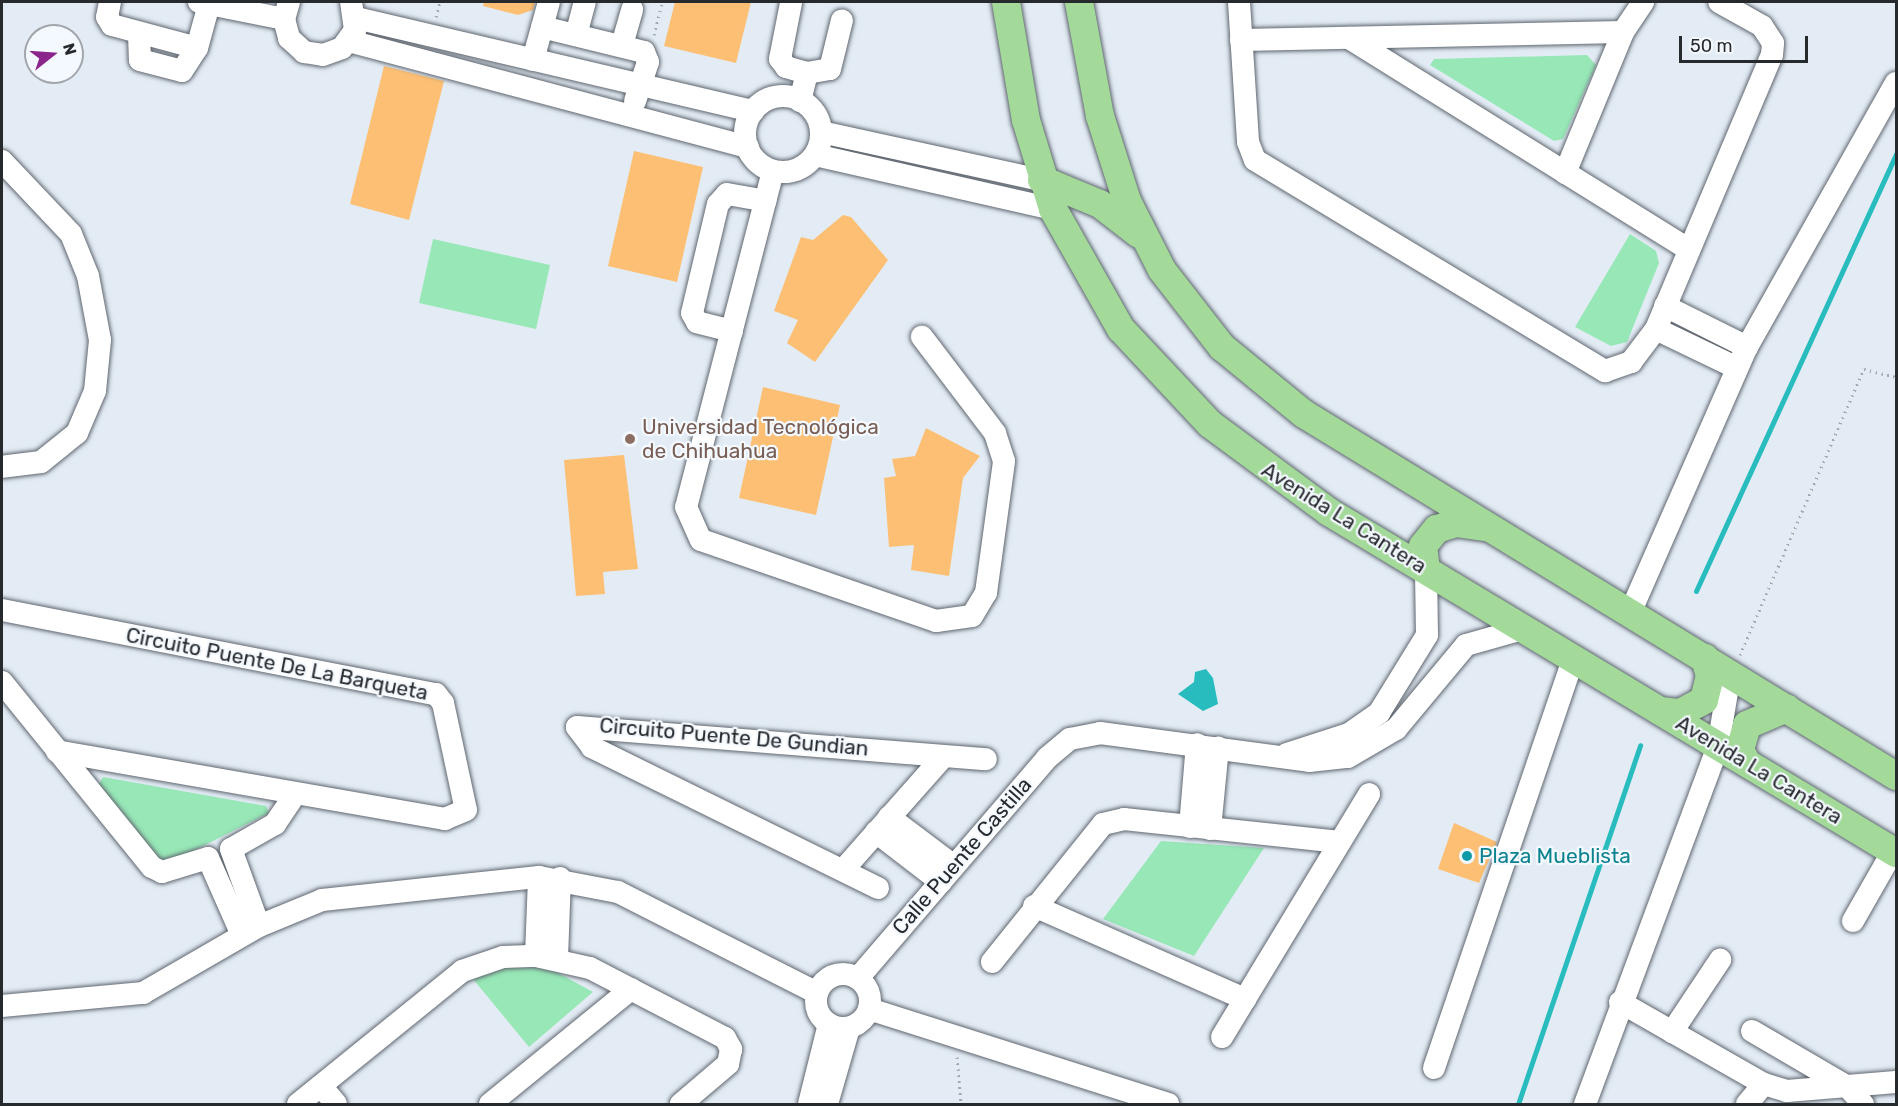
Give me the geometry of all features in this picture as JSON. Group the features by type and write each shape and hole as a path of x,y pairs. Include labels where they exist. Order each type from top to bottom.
{"main road":[{"name":"Avenida La Cantera","path":"1006,2 1016,71 1042,180 1053,210 1121,329 1178,393 1290,487 1895,852"},
{"path":"1079,2 1100,116 1142,237 1187,306 1259,381 1304,414 1896,776"},
{"path":"1042,180 1101,204 1142,237"},
{"path":"1426,570 1424,546 1437,529 1456,523 1491,527"},
{"path":"1660,711 1680,713 1704,700 1710,675 1705,658"},
{"path":"1747,763 1740,750 1747,725 1787,708"}],"street":[{"path":"110,2 108,22 139,34 140,60 173,72 186,67 196,48 204,3 286,10 295,46 313,55 333,53 349,41 354,10 533,60 640,87 753,111 775,97 800,101 818,119 821,132 815,155 797,170 773,171 748,147 631,114 349,41"},
{"path":"533,60 549,2"},
{"path":"576,34 585,2"},
{"path":"1239,2 1248,142 1255,160 1269,171 1605,371 1631,362 1656,329 1686,248 1772,55 1773,43 1762,26 1719,2"},
{"path":"1565,172 1623,32 1643,2"},
{"path":"791,3 780,59 786,67 807,73 830,69 842,20"},
{"path":"622,45 632,9"},
{"path":"542,27 622,45 648,58 631,114"},
{"path":"1241,40 1623,32"},
{"path":"1349,38 1686,248"},
{"path":"800,101 807,73"},
{"path":"1630,613 1747,347 1896,83"},
{"path":"748,147 753,111"},
{"path":"821,132 1042,180"},
{"path":"815,155 1053,210"},
{"path":"2,161 71,234 88,276 100,340 95,391 77,433 54,455 28,466 2,467"},
{"path":"773,171 686,507 693,531 719,550 936,621 961,621 981,607 986,593 1004,461 995,433 922,337"},
{"path":"732,331 697,322 692,314 718,204 727,194 765,201"},
{"path":"1665,306 1747,347"},
{"path":"1656,329 1737,368"},
{"path":"1286,754 1365,724 1379,714 1413,666 1431,618 1426,570"},
{"name":"Circuito Puente De La Barqueta","path":"2,610 440,698 465,803 462,816 446,819 294,796 57,751"},
{"path":"1200,828 1207,745 1328,761 1366,750 1396,729 1434,680 1466,645 1523,629"},
{"path":"1434,1068 1573,658"},
{"path":"1413,666 1434,680"},
{"path":"1585,1104 1620,1002 1719,746 1730,674"},
{"path":"2,682 157,871 208,858 251,930"},
{"name":"Circuito Puente De Gundian","path":"878,888 592,747 577,727 986,759"},
{"name":"Calle Puente Castilla","path":"858,978 1047,758 1070,739 1100,733 1207,745"},
{"path":"843,870 944,756"},
{"path":"1222,1037 1369,794"},
{"path":"251,930 231,849 275,824 294,796"},
{"path":"992,962 1034,906 1102,824 1124,819 1340,842"},
{"path":"883,825 947,874"},
{"path":"1853,921 1895,852"},
{"path":"547,957 549,878"},
{"path":"2,1006 143,993 251,930 343,896 549,878 639,901 817,993"},
{"path":"1034,906 1245,999"},
{"path":"298,1104 462,971 503,957 547,957 631,989 729,1043 728,1064 681,1104"},
{"path":"1672,1032 1720,960"},
{"path":"839,1026 816,1007 817,993 837,975 858,978 867,988 869,1009"},
{"path":"490,1104 631,989"},
{"path":"1620,1002 1764,1084 1787,1091 1896,1082"},
{"path":"809,1104 839,1026 869,1009 1168,1104"},
{"path":"827,1104 839,1026"},
{"path":"1752,1031 1848,1087 1863,1104"},
{"path":"1747,1104 1764,1084"},
{"path":"321,1086 336,1104"}],"path":[{"path":"648,58 663,2"},
{"path":"1730,674 1864,369 1896,377"},
{"path":"956,1037 961,1104"}],"green space":[{"path":"1587,55 1596,65 1563,139 1554,141 1430,65 1434,59"},
{"path":"1630,234 1656,251 1659,263 1627,342 1611,346 1575,327"},
{"path":"433,239 550,265 536,329 419,303"},
{"path":"103,777 266,806 269,813 171,862 159,861 97,787"},
{"path":"1161,841 1264,848 1194,956 1103,919"},
{"path":"547,967 593,992 529,1047 473,979 505,968"}],"water":[{"path":"1206,669 1213,678 1218,704 1203,711 1178,694 1194,682 1195,672"}],"building":[{"path":"484,2 535,2 533,10 518,15 483,6"},
{"path":"675,2 751,2 736,63 664,46"},
{"path":"384,66 444,81 409,220 350,204"},
{"path":"634,151 703,167 677,282 608,266"},
{"path":"843,215 851,217 888,260 815,362 787,343 798,320 774,311 801,237 813,240"},
{"path":"763,387 840,405 816,515 739,498"},
{"path":"926,428 980,456 963,478 949,576 911,570 914,545 889,547 884,478 896,476 892,459 915,456"},
{"path":"624,455 638,569 603,572 605,594 576,596 564,460"},
{"name":"Plaza Mueblista","path":"1454,823 1497,842 1479,883 1438,869"}],"waterway":[{"path":"1696,591 1896,154"},
{"path":"1518,1104 1640,745"}],"place":[{"name":"Universidad Tecnológica de Chihuahua","path":"630,439"},
{"name":"Plaza Mueblista","path":"1467,856"}]}
